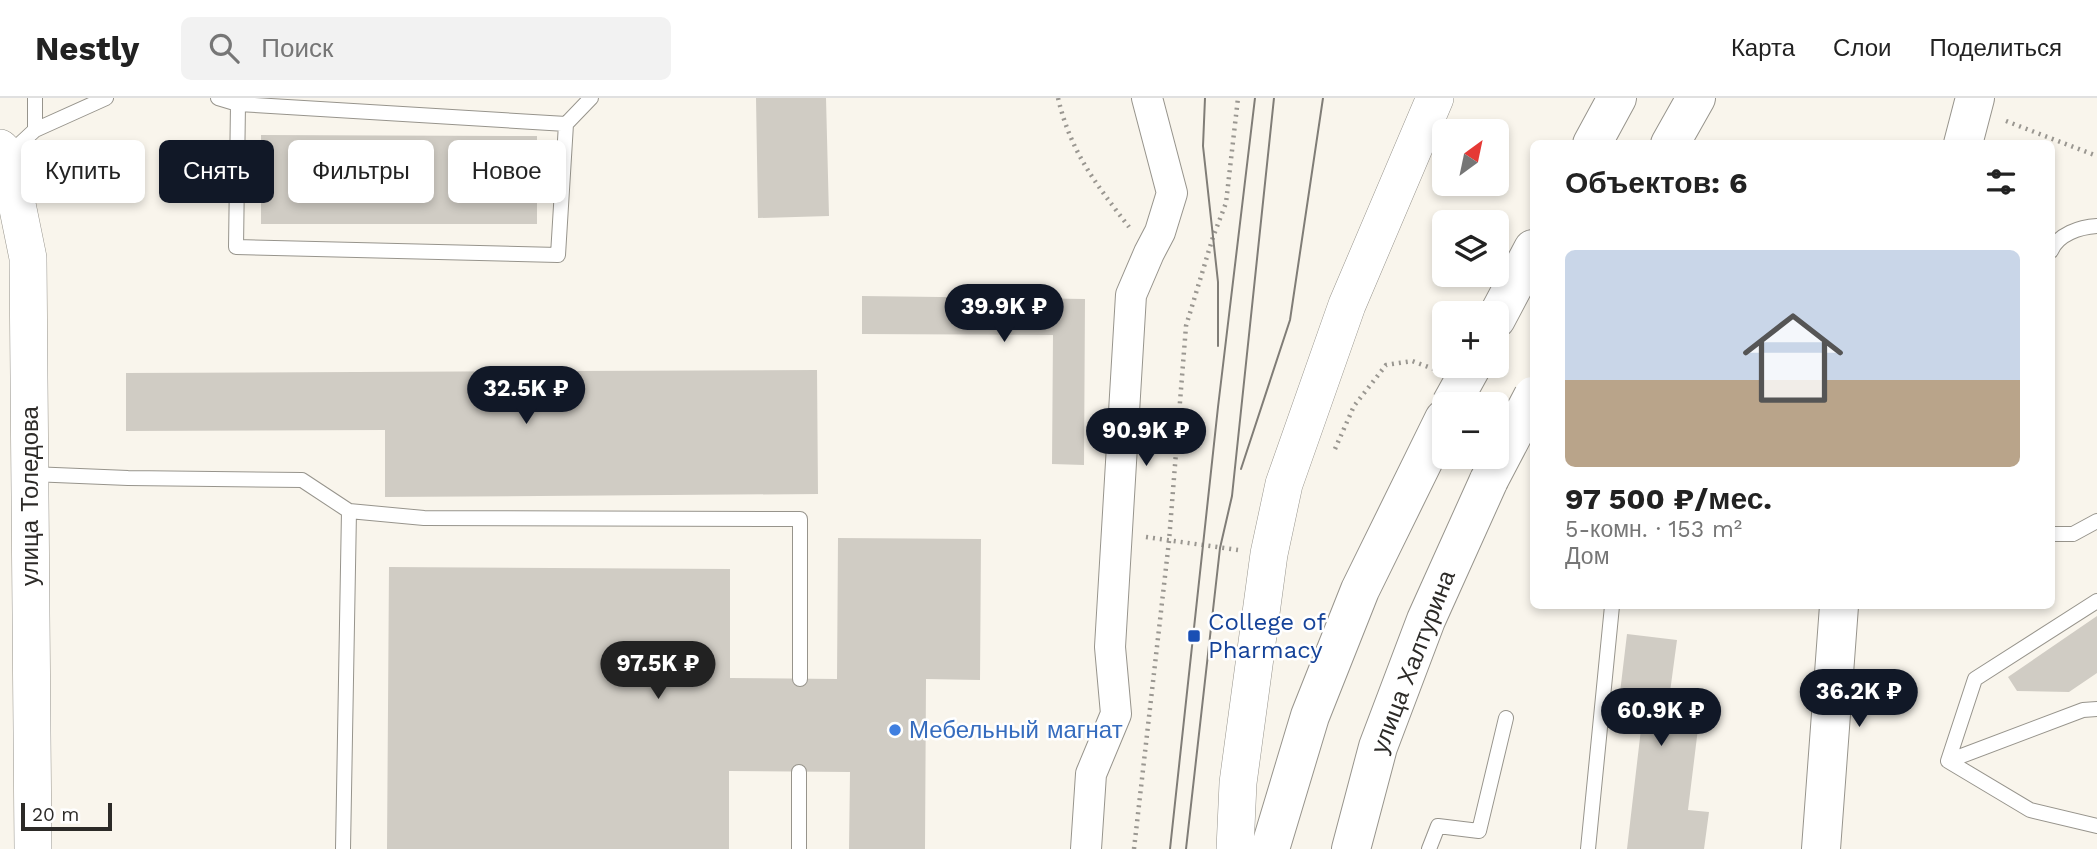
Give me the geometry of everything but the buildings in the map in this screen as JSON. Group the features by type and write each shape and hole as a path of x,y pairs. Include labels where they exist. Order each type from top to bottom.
{"main road":[{"path":"1594,140 1617,98"},
{"path":"1672,140 1696,98"},
{"path":"1963,140 1975,98"},
{"path":"1506,301 1530,255"},
{"name":"улица Халтурина","path":"1351,849 1383,734 1426,620 1489,480 1530,402"},
{"path":"1270,849 1315,703 1360,590 1432,442"},
{"path":"1822,849 1839,609"}],"street":[{"path":"1086,849 1091,775 1116,715 1110,647 1131,295 1160,232 1171,193 1147,98"},
{"path":"1235,849 1238,783 1269,554 1284,484 1347,305 1435,98"},
{"name":"улица Толедова","path":"4,152 28,258 33,849"}],"lane":[{"path":"35,98 35,130"},
{"path":"4,152 35,130 106,98"},
{"path":"218,98 239,104 566,124"},
{"path":"239,104 236,247 558,255 566,124 591,98"},
{"path":"2055,242 2082,227 2097,226"},
{"path":"29,474 302,480 349,511 424,518 800,519 800,679"},
{"path":"342,849 349,511"},
{"path":"2055,534 2073,534 2097,521"},
{"path":"1948,761 1975,679 2097,601"},
{"path":"1588,849 1612,609"},
{"path":"1948,761 2082,710 2097,709"},
{"path":"1429,849 1437,826 1479,831 1506,718"},
{"path":"1948,761 2030,810 2097,826"},
{"path":"799,772 799,849"}],"path":[{"path":"1058,98 1063,120 1087,172 1149,253"},
{"path":"1134,849 1169,541 1186,326 1226,203 1238,98"},
{"path":"2006,121 2097,156"},
{"path":"1333,453 1354,405 1386,365 1412,361 1432,364"},
{"path":"1169,541 1231,549"}],"tram line":[{"path":"1205,98 1203,146 1218,282 1218,346"},
{"path":"1170,849 1255,98"},
{"path":"1186,849 1220,548 1232,496 1274,98"},
{"path":"1241,469 1290,320 1323,98"}],"place":[{"name":"College of Pharmacy","path":"1194,636"},
{"name":"Мебельный магнат","path":"895,730"}]}
